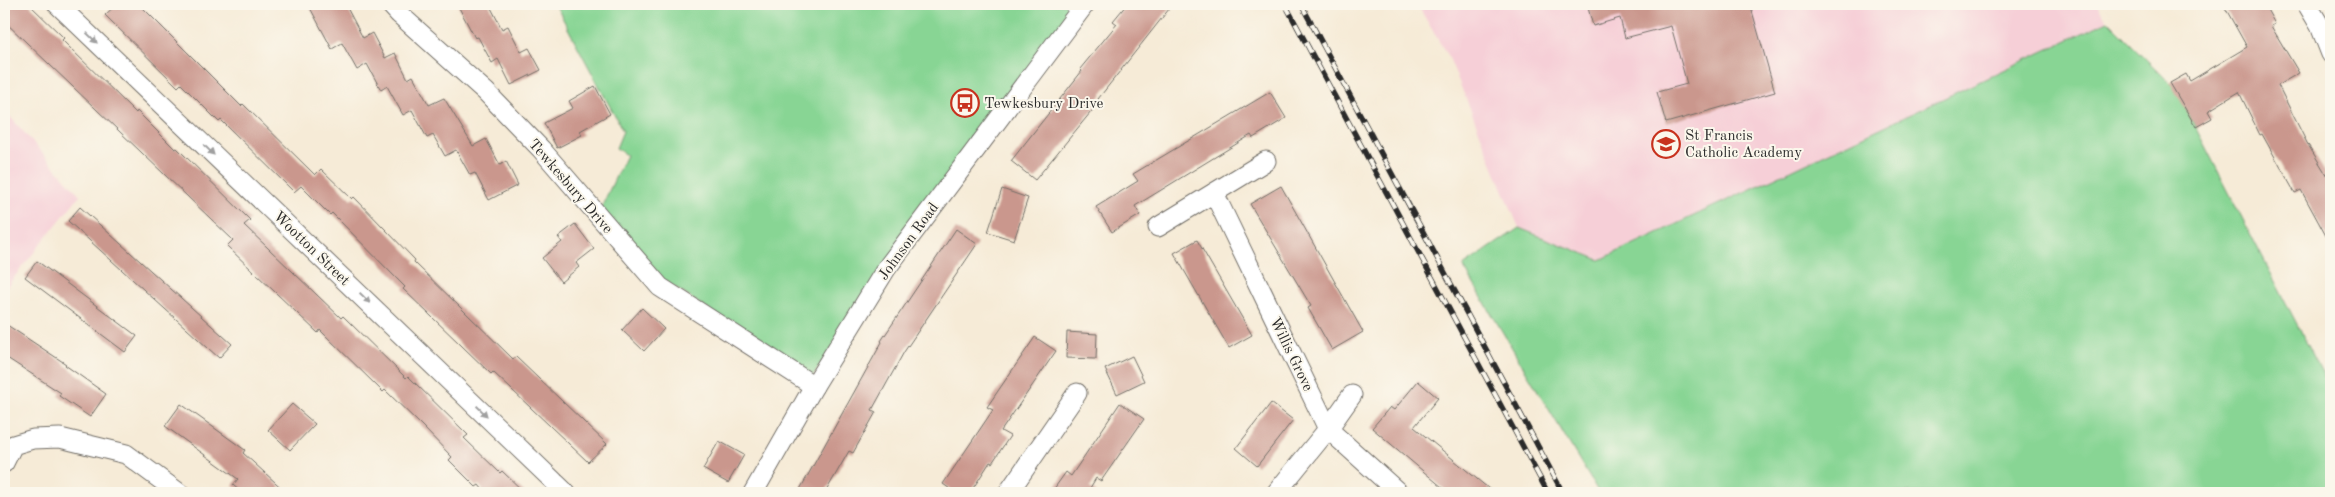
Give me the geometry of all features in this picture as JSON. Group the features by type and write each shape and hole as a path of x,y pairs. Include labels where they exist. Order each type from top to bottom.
{"street":[{"name":"Wootton Street","path":"57,4 566,493"},
{"name":"Tewkesbury Drive","path":"390,4 486,92 534,142 660,286 814,386"},
{"name":"Johnson Road","path":"754,493 814,386 886,269 1085,4"},
{"path":"2307,4 2320,26 2331,54"},
{"path":"1158,227 1266,161"},
{"name":"Willis Grove","path":"1214,193 1328,429 1399,493"},
{"path":"1008,493 1077,392"},
{"path":"1276,493 1328,429 1352,395"},
{"path":"4,463 13,445 33,439 60,438 126,454 179,493"}],"shaded area":[{"name":"St Francis Catholic Academy","path":"1417,4 2096,4 2108,21 1600,260 1519,228 1450,60"},
{"path":"4,110 80,195 4,290"}],"green space":[{"path":"555,4 1075,4 811,378 665,281 601,208 626,155 616,148 623,131"},
{"path":"2108,21 2175,88 2331,390 2331,493 1599,493 1463,266 1519,228 1600,260"}],"building":[{"path":"4,4 29,4 64,38 62,40 136,113 137,111 175,149 177,148 250,220 244,225 341,318 343,316 406,378 408,376 468,435 464,438 500,473 502,471 525,493 480,493 483,490 479,485 476,487 449,460 452,457 422,426 385,390 383,392 320,330 318,333 227,246 233,240 4,21"},
{"path":"117,4 139,4 241,106 243,104 315,175 321,169 352,199 354,197 415,260 414,262 513,359 516,357 607,444 588,462 493,372 491,374 403,289 405,287 332,213 330,215 301,186 294,192 221,120 219,122 181,84 178,87 105,15"},
{"path":"308,4 345,4 363,38 372,33 385,58 395,53 408,79 413,76 429,105 444,98 473,146 486,139 500,165 506,161 518,185 489,200 475,173 470,175 456,150 445,156 433,135 427,138 412,110 403,115 387,86 381,90 367,64 357,70 342,43 332,49"},
{"path":"457,4 489,4 502,29 508,26 521,52 529,48 541,70 511,85 498,59 492,63 478,37 475,38"},
{"path":"1127,4 1173,4 1098,99 1100,101 1035,180 1011,161 1082,71 1080,69 1117,24 1113,21"},
{"path":"1587,4 1750,4 1775,92 1666,123 1657,92 1687,84 1671,26 1625,38 1620,18 1593,26"},
{"path":"2223,4 2264,4 2275,24 2271,26 2299,73 2278,85 2307,143 2331,182 2331,245 2301,190 2295,193 2262,134 2260,135 2239,92 2208,111 2212,118 2196,127 2170,83 2186,74 2190,81 2247,47"},
{"path":"595,86 610,114 580,131 582,135 557,148 544,123 573,108 569,101"},
{"path":"1270,92 1286,118 1253,138 1251,135 1135,206 1140,215 1112,232 1096,207 1138,181 1133,174"},
{"path":"1281,186 1363,332 1332,350 1308,308 1311,306 1250,204"},
{"path":"1002,189 1028,198 1014,240 988,232"},
{"path":"80,207 232,344 219,358 68,221"},
{"path":"575,224 594,249 576,263 579,267 561,282 542,258 562,242 558,237"},
{"path":"956,229 977,244 904,352 872,410 876,412 853,453 849,451 825,493 798,493 881,341"},
{"path":"1197,240 1252,335 1229,348 1174,253"},
{"path":"37,261 137,336 125,352 25,277"},
{"path":"642,308 664,329 644,351 622,330"},
{"path":"4,323 66,364 106,394 90,417 59,396 61,393 4,356"},
{"path":"1067,332 1097,334 1096,359 1066,358"},
{"path":"1035,337 1056,351 1001,431 1010,436 992,463 990,462 970,493 956,493 943,484 993,410 987,407"},
{"path":"1132,356 1144,381 1117,394 1105,369"},
{"path":"1418,381 1438,398 1414,427 1494,493 1449,493 1372,428 1390,407 1394,410"},
{"path":"1120,403 1144,419 1101,481 1096,478 1090,488 1097,493 1051,493 1066,472 1071,476"},
{"path":"1271,403 1293,420 1257,466 1236,448"},
{"path":"181,404 245,450 243,453 287,493 242,493 233,485 238,479 165,426"},
{"path":"292,404 315,424 290,450 268,430"},
{"path":"719,441 744,455 728,483 703,469"}],"railway":[{"path":"1285,4 1548,493"},
{"path":"1301,4 1563,493"}],"place":[{"name":"Tewkesbury Drive","path":"965,103"},
{"name":"St Francis Catholic Academy","path":"1666,144"}]}
